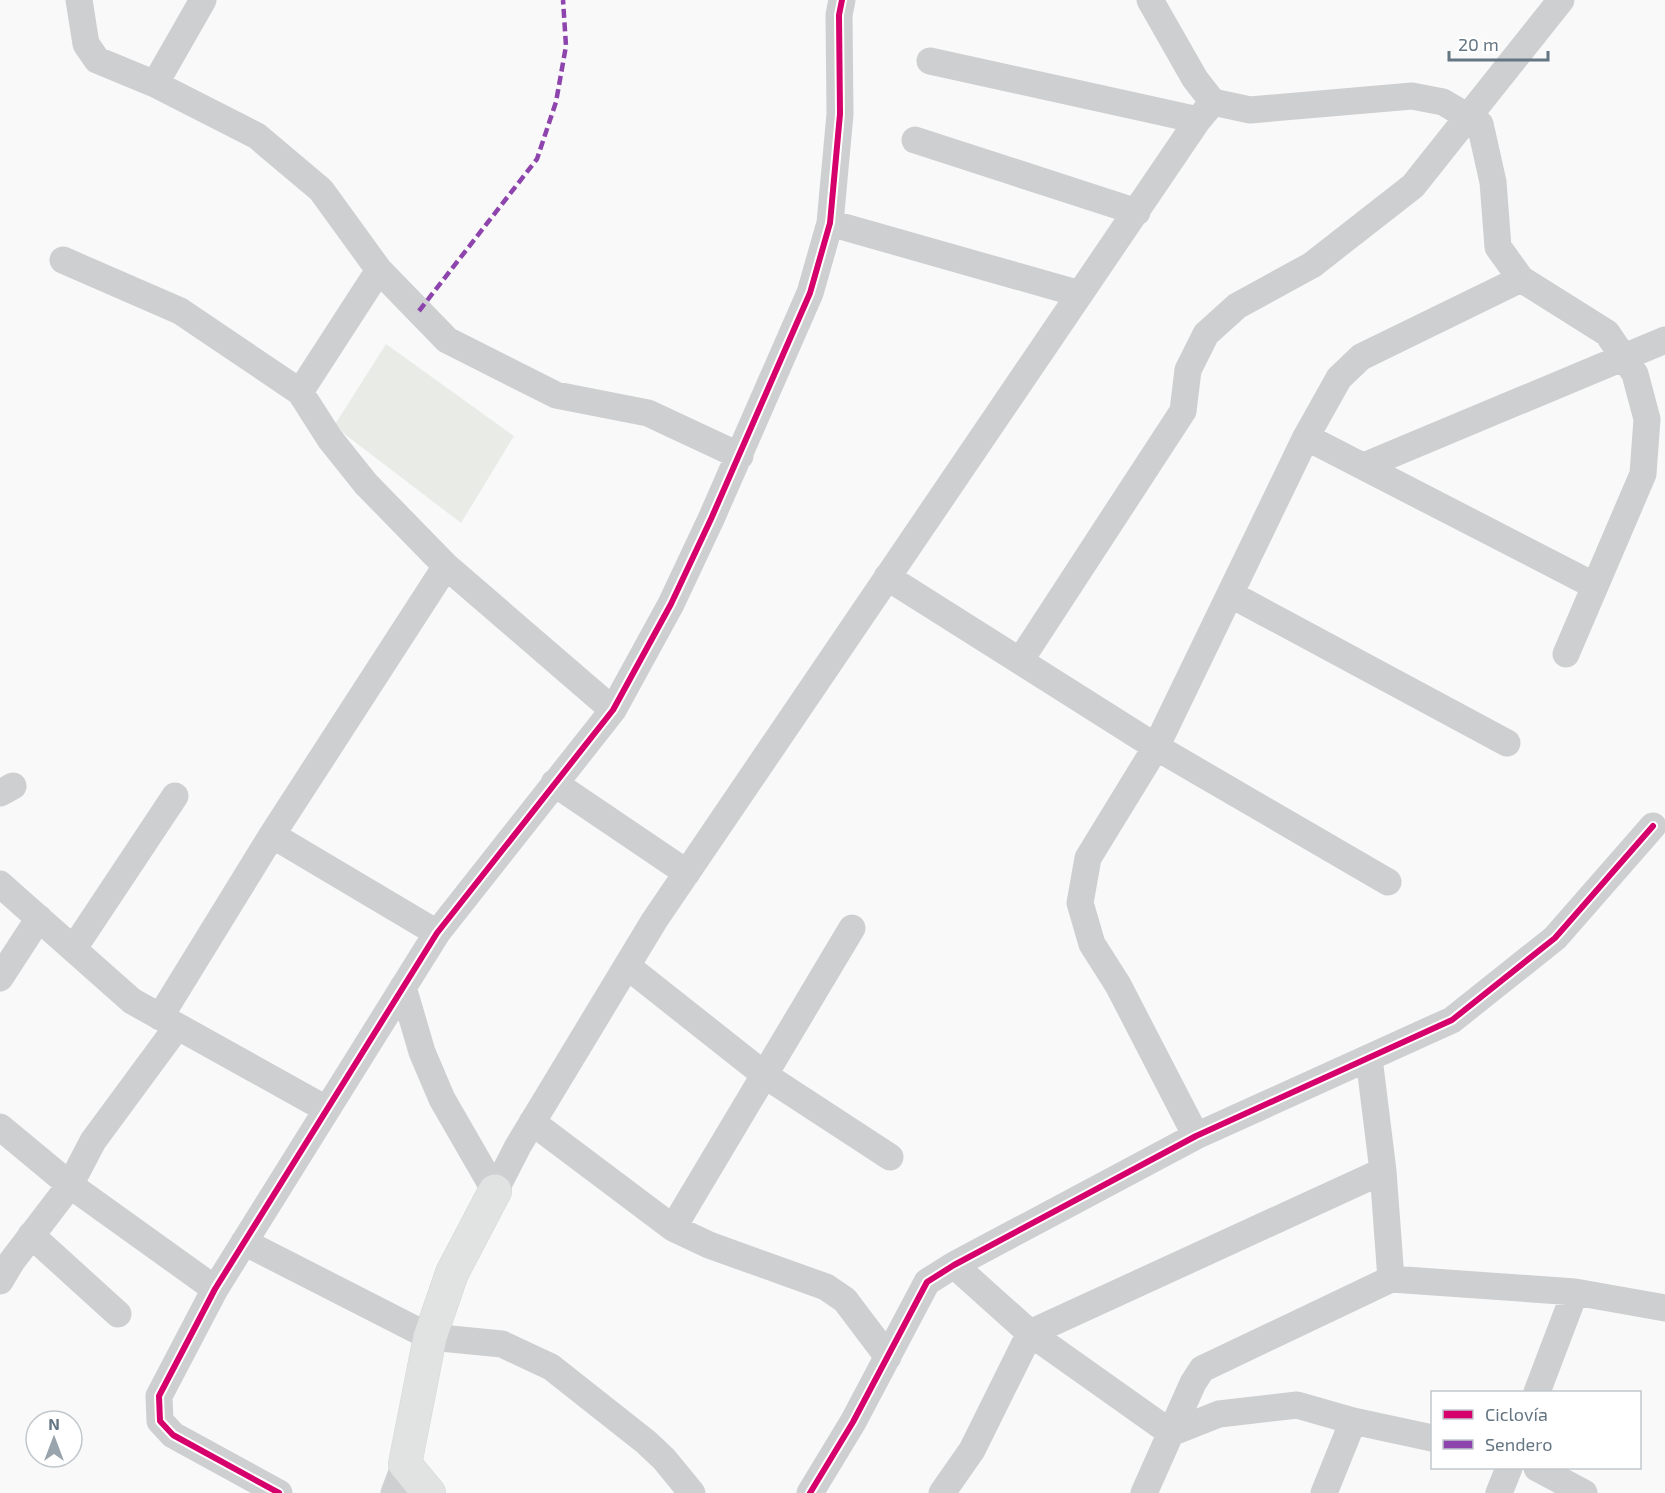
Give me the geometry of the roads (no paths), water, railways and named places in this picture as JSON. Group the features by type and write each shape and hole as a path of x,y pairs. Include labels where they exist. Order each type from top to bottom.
{"street":[{"path":"79,0 86,44 97,60 155,84 257,136 321,190 379,270 447,340 556,395 648,413 740,456"},
{"path":"155,84 202,0"},
{"path":"279,1493 173,1436 160,1421 159,1396 215,1289 437,933 612,710 671,604 740,456 810,293 830,223 840,114 839,15 842,0"},
{"path":"1150,0 1195,79 1206,111"},
{"path":"1020,660 1184,411 1188,370 1206,334 1237,306 1312,265 1413,186 1560,0"},
{"path":"930,61 1206,111 1250,110 1412,96 1443,102 1480,124 1493,182 1498,247 1521,279 1607,333 1635,374 1647,418 1643,474 1566,654"},
{"path":"429,1493 400,1479 430,1337 452,1274 532,1122 654,921 1206,111"},
{"path":"915,140 1137,212"},
{"path":"830,223 1080,294"},
{"path":"63,260 180,311 300,392 330,439 366,484 446,566 612,710"},
{"path":"300,392 379,270"},
{"path":"1196,1136 1118,985 1092,944 1080,903 1088,858 1156,747 1306,437 1339,378 1362,357 1521,279"},
{"path":"1364,466 1665,340"},
{"path":"1306,437 1595,586"},
{"path":"0,1281 12,1261 70,1185 93,1141 169,1022 272,835 446,566"},
{"path":"887,577 1156,747 1388,882"},
{"path":"1230,594 1507,743"},
{"path":"554,783 687,873"},
{"path":"74,948 175,796"},
{"path":"810,1493 853,1422 927,1282 954,1265 1196,1136 1452,1020 1555,938 1653,826"},
{"path":"272,835 437,933"},
{"path":"0,884 132,1001 326,1109"},
{"path":"0,978 39,918"},
{"path":"673,1228 766,1076 852,928"},
{"path":"627,966 766,1076 890,1157"},
{"path":"403,987 422,1052 442,1099 495,1191"},
{"path":"1369,1058 1383,1171 1391,1279"},
{"path":"532,1122 673,1228 709,1245 826,1287 845,1300 888,1357"},
{"path":"0,1126 70,1185 215,1289"},
{"path":"942,1493 972,1450 1030,1333 1383,1171"},
{"path":"31,1235 118,1314"},
{"path":"244,1242 430,1337 502,1344 551,1367 646,1442 664,1459 692,1493"},
{"path":"954,1265 1030,1333 1171,1433"},
{"path":"1144,1493 1193,1383 1202,1369 1391,1279 1575,1292 1665,1308"},
{"path":"1537,1391 1575,1292"},
{"path":"1171,1433 1219,1414 1298,1405 1353,1421 1431,1438"},
{"path":"1324,1493 1353,1421"},
{"path":"1499,1493 1508,1469"},
{"path":"1541,1469 1584,1493"}]}
